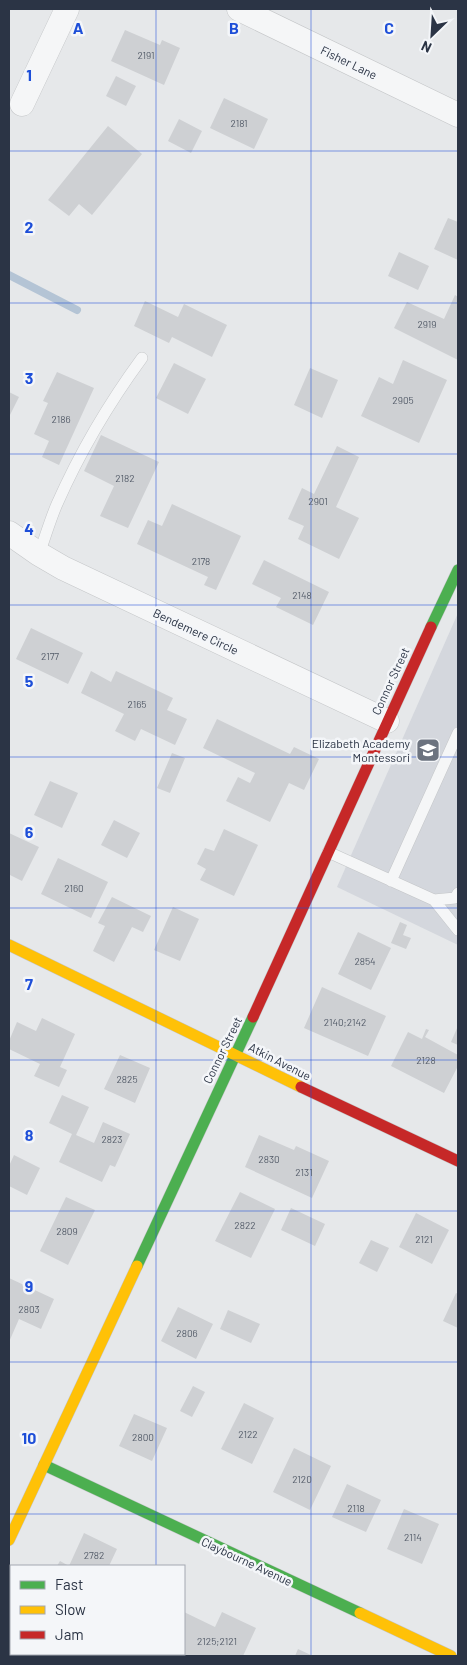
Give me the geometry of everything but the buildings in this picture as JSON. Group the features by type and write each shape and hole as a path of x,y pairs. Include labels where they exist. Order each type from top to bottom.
{"street":[{"path":"22,104 67,9"},
{"name":"Fisher Lane","path":"239,9 458,114"},
{"name":"Bendemere Circle","path":"9,533 38,554 63,568 387,721"},
{"name":"Connor Street","path":"11,1529 44,1465 248,1028 387,721 458,570"},
{"name":"Atkin Avenue","path":"9,945 235,1054 256,1066 458,1161"},
{"name":"Claybourne Avenue","path":"44,1465 451,1656"}],"lane":[{"path":"38,554 57,504 90,437 120,388 142,358"},
{"path":"391,881 458,733"},
{"path":"328,852 434,900 458,930"},
{"path":"434,900 455,898 458,893"}],"shaded area":[{"name":"Elizabeth Academy Montessori","path":"458,613 458,945 337,887"}],"waterway":[{"path":"9,275 77,310"}],"traffic: fast":[{"path":"431,627 458,570"},
{"path":"137,1266 253,1017"},
{"path":"44,1465 360,1613"}],"traffic: slow":[{"path":"9,945 301,1087"},
{"path":"9,1540 137,1266"},
{"path":"360,1613 451,1656"}],"traffic: jam":[{"path":"253,1017 431,627"},
{"path":"301,1087 458,1161"}],"place":[{"name":"Elizabeth Academy Montessori","path":"428,750"}]}
